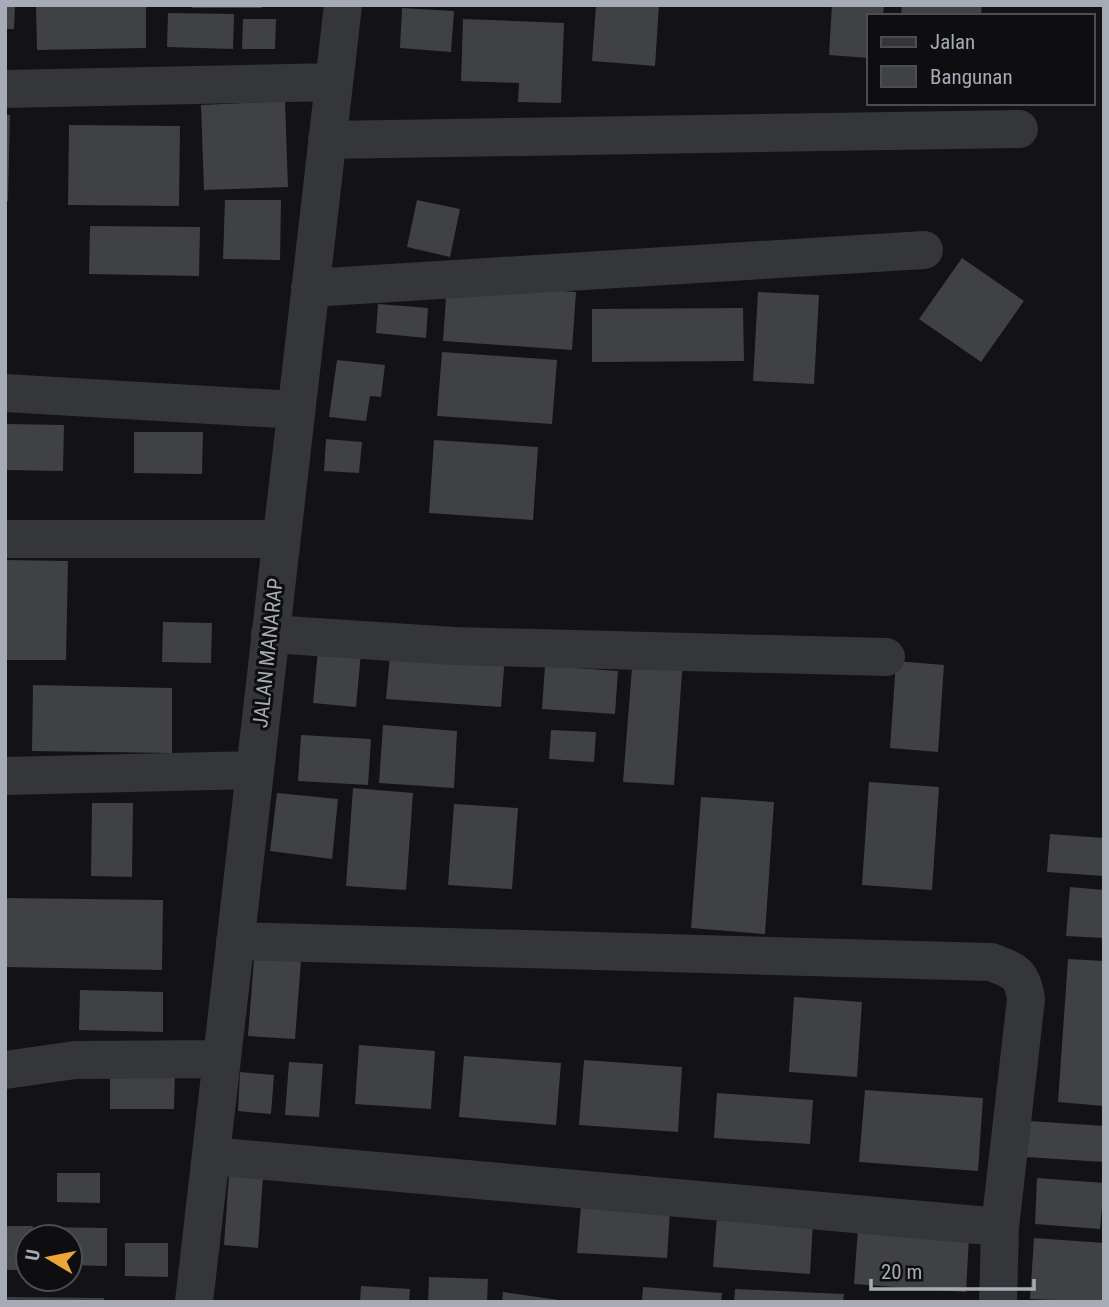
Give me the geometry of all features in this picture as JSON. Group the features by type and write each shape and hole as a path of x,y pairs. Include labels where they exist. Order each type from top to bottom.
{"street":[{"name":"JALAN MANARAP","path":"194,1302 343,5"},
{"path":"5,89 334,82"},
{"path":"327,140 1019,129"},
{"path":"310,288 924,250"},
{"path":"5,393 296,410"},
{"path":"5,539 281,539"},
{"path":"270,634 454,646 886,657"},
{"path":"5,776 255,770"},
{"path":"235,941 991,962 1015,971 1024,984 1026,999 1000,1227 998,1302"},
{"path":"5,1070 75,1060 220,1059"},
{"path":"211,1156 1000,1227"}],"building":[{"path":"5,5 15,5 14,29 5,29"},
{"path":"36,5 146,5 146,48 37,50"},
{"path":"192,5 262,5 262,8 192,8"},
{"path":"596,5 659,5 655,66 592,61"},
{"path":"832,5 884,5 883,14 867,14 867,58 829,55"},
{"path":"902,5 982,5 981,14 901,14"},
{"path":"402,8 454,11 451,52 400,48"},
{"path":"168,13 234,14 233,49 167,47"},
{"path":"243,19 276,19 275,49 242,49"},
{"path":"463,19 564,23 561,103 518,102 519,83 461,81"},
{"path":"285,101 288,187 204,190 201,105"},
{"path":"5,115 10,115 8,201 5,201"},
{"path":"69,125 180,126 179,206 68,205"},
{"path":"225,200 281,200 280,260 223,259"},
{"path":"417,200 460,209 450,257 407,247"},
{"path":"90,226 200,227 199,276 89,274"},
{"path":"962,258 1024,301 981,362 919,319"},
{"path":"447,283 576,292 572,350 443,341"},
{"path":"758,292 819,295 814,384 753,381"},
{"path":"378,304 428,308 426,338 376,333"},
{"path":"743,308 744,361 592,362 592,309"},
{"path":"442,352 557,360 552,424 437,416"},
{"path":"337,360 385,365 381,397 370,396 366,421 329,417"},
{"path":"5,424 64,425 63,471 5,470"},
{"path":"134,432 203,432 202,474 134,473"},
{"path":"326,439 362,442 359,473 324,471"},
{"path":"434,440 538,447 533,520 429,513"},
{"path":"5,560 68,561 66,660 5,660"},
{"path":"163,622 212,623 211,663 162,662"},
{"path":"391,646 505,655 501,707 386,699"},
{"path":"318,650 361,653 356,707 313,703"},
{"path":"633,655 683,659 674,785 623,782"},
{"path":"896,661 944,665 938,752 890,748"},
{"path":"545,666 618,671 615,714 542,709"},
{"path":"33,685 172,688 172,753 32,751"},
{"path":"383,725 457,731 454,788 379,783"},
{"path":"551,730 596,732 594,762 549,759"},
{"path":"301,735 371,739 368,785 298,781"},
{"path":"869,782 939,787 932,890 862,885"},
{"path":"353,788 413,793 406,890 346,886"},
{"path":"277,793 338,799 332,859 270,851"},
{"path":"701,797 774,802 765,934 691,928"},
{"path":"92,803 133,803 132,877 91,876"},
{"path":"454,804 518,808 512,889 448,885"},
{"path":"1050,834 1104,838 1104,876 1047,872"},
{"path":"1070,887 1104,890 1104,938 1066,936"},
{"path":"5,898 163,900 162,970 5,967"},
{"path":"254,959 301,961 295,1039 248,1036"},
{"path":"1068,959 1104,961 1104,1106 1058,1102"},
{"path":"80,990 163,992 163,1032 79,1030"},
{"path":"794,997 862,1002 857,1077 789,1072"},
{"path":"359,1045 435,1051 431,1109 355,1104"},
{"path":"464,1056 561,1063 556,1125 459,1117"},
{"path":"584,1060 682,1067 678,1132 579,1125"},
{"path":"289,1062 323,1064 319,1117 285,1115"},
{"path":"110,1071 175,1071 174,1109 110,1109"},
{"path":"240,1072 274,1075 271,1114 238,1111"},
{"path":"865,1090 983,1098 978,1171 859,1162"},
{"path":"717,1093 813,1100 810,1144 714,1138"},
{"path":"1029,1121 1104,1126 1104,1162 1026,1157"},
{"path":"57,1173 100,1173 100,1203 57,1202"},
{"path":"229,1175 263,1177 258,1248 224,1245"},
{"path":"1037,1178 1104,1183 1100,1229 1035,1224"},
{"path":"581,1205 670,1211 667,1258 577,1253"},
{"path":"717,1216 813,1223 810,1274 713,1267"},
{"path":"5,1226 14,1226 14,1270 5,1270"},
{"path":"84,1228 107,1228 107,1266 84,1265"},
{"path":"858,1229 969,1237 966,1292 854,1284"},
{"path":"1034,1238 1104,1243 1104,1302 1030,1299"},
{"path":"125,1243 168,1243 168,1277 125,1276"},
{"path":"429,1277 488,1279 487,1302 428,1302"},
{"path":"361,1286 410,1289 409,1302 360,1302"},
{"path":"643,1287 722,1293 721,1302 642,1302"},
{"path":"735,1289 844,1294 843,1302 734,1302"},
{"path":"503,1292 559,1300 559,1302 502,1302"},
{"path":"5,1297 104,1298 104,1302 5,1302"}]}
